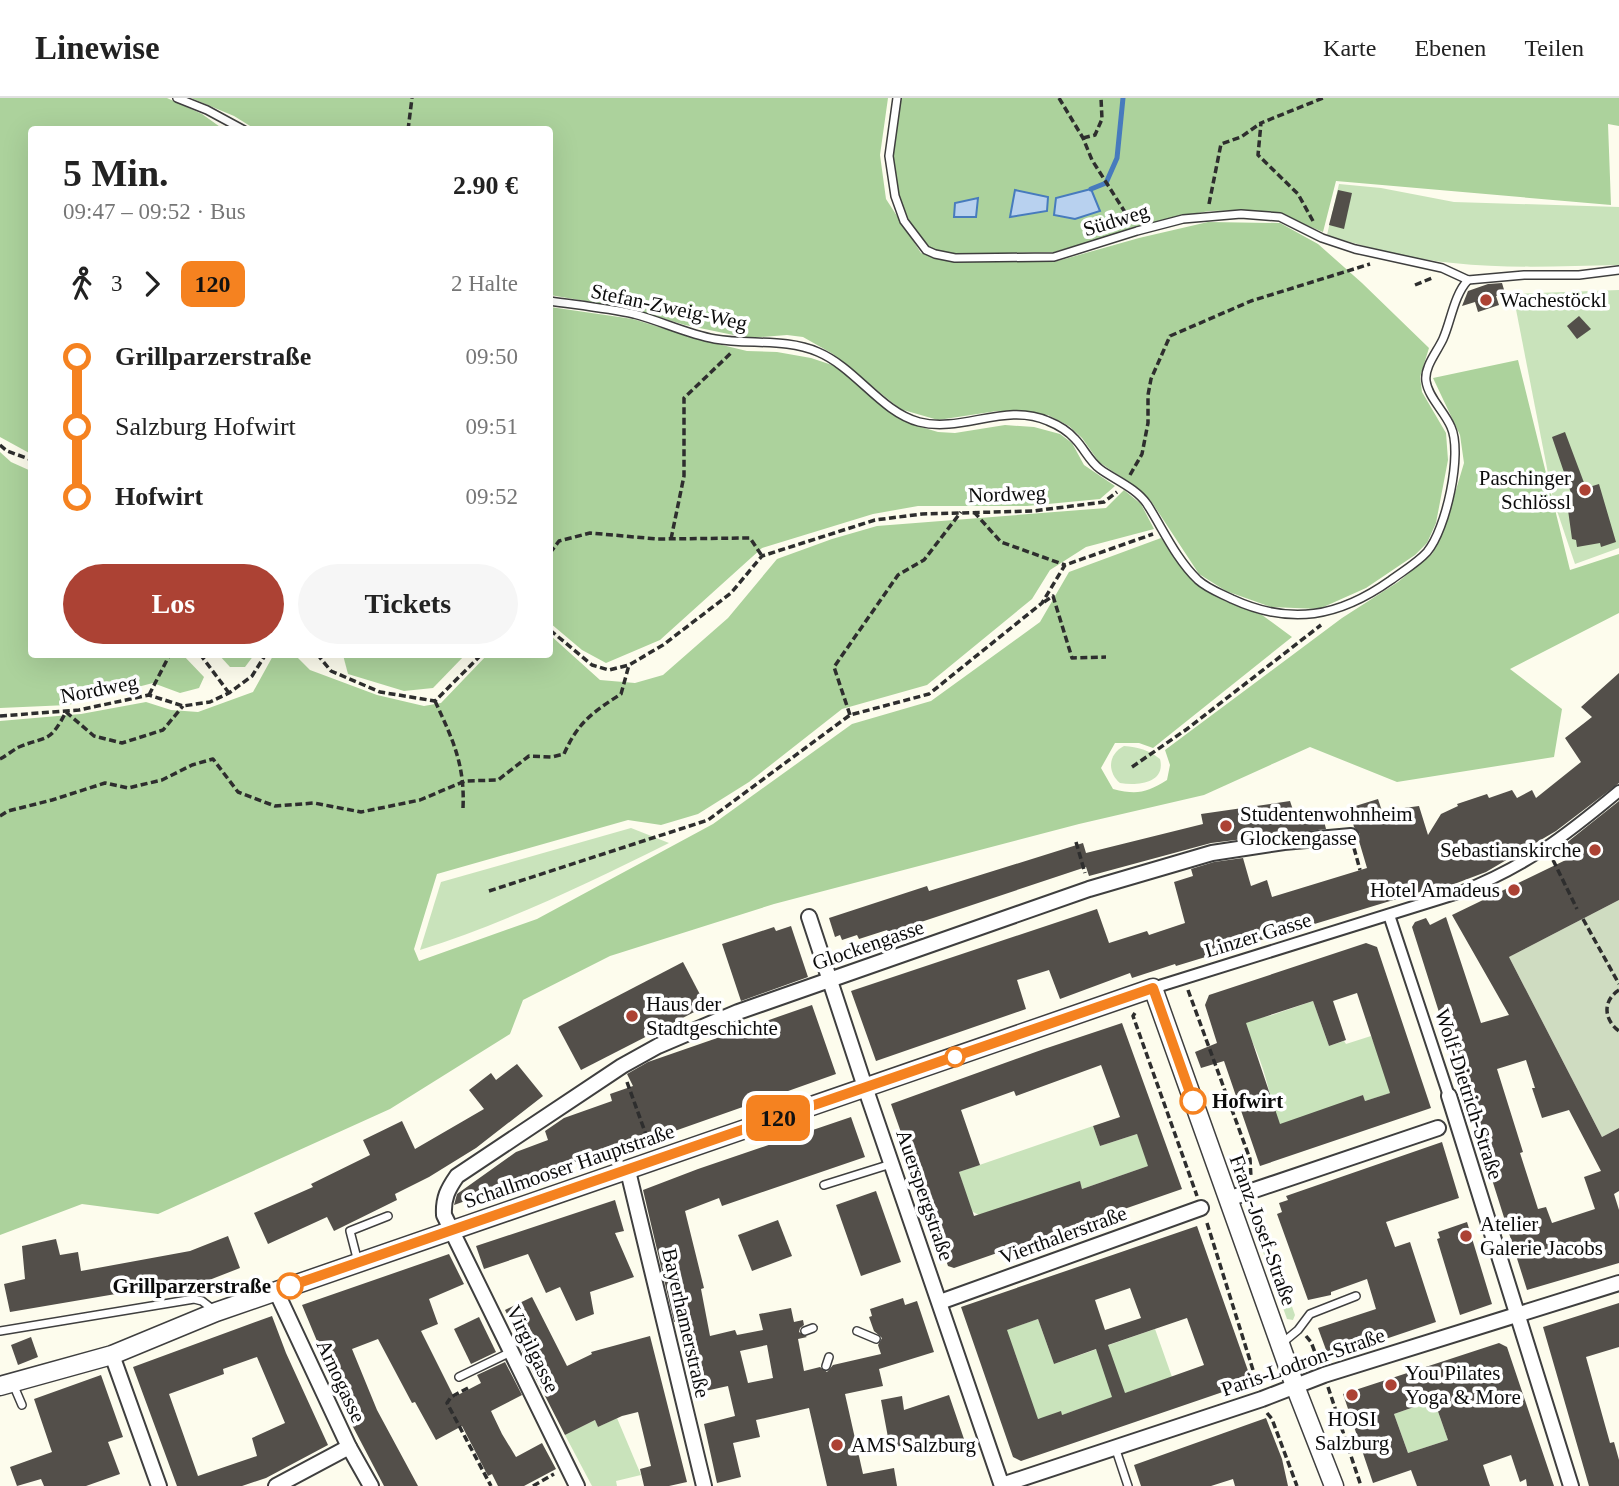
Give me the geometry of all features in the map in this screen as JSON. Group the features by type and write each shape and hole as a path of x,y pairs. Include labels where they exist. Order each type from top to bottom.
{"street":[{"name":"Linzer Gasse","path":"1153,988 1389,915 1494,879 1547,849 1619,791"},
{"name":"Glockengasse","path":"452,1230 444,1215 443,1203 447,1189 457,1176 622,1066 657,1046 738,1012 1089,889 1212,853 1284,842 1351,836"},
{"path":"1373,907 1376,919"},
{"name":"Wolf-Dietrich-Straße","path":"1389,915 1571,1486"},
{"name":"Auerspergstraße","path":"809,917 1002,1485"},
{"name":"Schallmooser Hauptstraße","path":"6,1385 112,1356 216,1312 1153,988"},
{"name":"Franz-Josef-Straße","path":"1153,988 1280,1345 1334,1486"},
{"path":"1228,1199 1438,1128"},
{"name":"Bayerhamerstraße","path":"628,1171 704,1486"},
{"name":"Vierthalerstraße","path":"940,1302 1201,1208"},
{"name":"Virgilgasse","path":"452,1230 577,1486"},
{"name":"Paris-Lodron-Straße","path":"1002,1485 1262,1399 1324,1375 1619,1283"},
{"name":"Arnogasse","path":"276,1291 349,1447 371,1486"},
{"path":"112,1356 159,1486"},
{"path":"276,1486 349,1447"}],"lane":[{"path":"177,98 236,126"},
{"name":"Südweg","path":"897,98 889,156 895,196 904,221 926,250 955,258 1054,257 1137,231 1206,216 1241,214 1280,217 1322,238 1392,258 1442,268 1468,279"},
{"path":"1468,279 1579,275 1619,270"},
{"name":"Stefan-Zweig-Weg","path":"553,301 634,314 709,338 741,343 793,344 819,352 839,362 899,414 918,422 951,425 1002,415 1045,419 1075,438 1096,467 1145,501 1162,531 1195,577 1206,587 1264,611 1288,616 1317,614 1342,608 1380,588 1428,551 1437,536 1447,505 1455,461 1454,435 1426,383 1426,373 1448,327 1462,286 1468,279"},
{"path":"824,1185 891,1164"},
{"path":"358,1262 350,1231 388,1216"},
{"path":"1280,1345 1298,1330 1310,1314 1356,1296"},
{"path":"0,1331 194,1299 202,1301 216,1312"},
{"path":"857,1331 876,1339"},
{"path":"458,1377 510,1352"},
{"path":"826,1366 829,1357"},
{"path":"6,1385 22,1405"},
{"path":"1115,1447 1128,1486"}],"path":[{"path":"408,126 412,98"},
{"path":"1059,98 1083,138 1092,160 1137,231"},
{"path":"1083,138 1095,135 1102,119 1101,98"},
{"path":"1206,216 1222,144 1241,137 1261,123 1323,98"},
{"path":"1261,123 1258,155 1298,194 1322,238"},
{"name":"Nordweg","path":"762,556 875,520 922,514 1033,511 1104,502 1124,485 1142,454 1148,423 1151,379 1170,336 1251,301 1392,258"},
{"path":"671,539 684,476 684,398 741,343"},
{"path":"0,445 7,451 28,459"},
{"path":"850,716 834,667 898,575 924,560 961,512"},
{"path":"974,512 1001,542 1065,565 1162,531"},
{"path":"553,549 559,541 590,533 671,539 750,538 762,556 731,593 663,645 629,665 609,670 592,665 553,632"},
{"path":"1042,603 1065,565"},
{"path":"489,891 708,820 850,716 929,694 1053,596 1072,658 1106,657"},
{"path":"1132,767 1187,729 1342,608"},
{"path":"149,695 168,658"},
{"path":"203,658 229,693"},
{"name":"Nordweg","path":"0,716 66,712 149,695 183,706 211,702 252,677 264,658"},
{"path":"320,658 331,671 380,692 435,701"},
{"path":"435,701 478,658"},
{"path":"0,816 8,811 105,783 128,788 162,780 192,765 213,759 238,792 275,806 314,803 360,812 420,800 464,781 498,780 529,756 552,757 564,754 572,735 590,714 621,694 629,665"},
{"path":"435,701 453,740 464,781 463,808"},
{"path":"0,760 19,747 45,740 57,729 66,712 94,736 122,743 163,730 183,706"},
{"path":"1351,836 1360,870"},
{"path":"1076,842 1089,889"},
{"path":"1547,849 1577,909"},
{"path":"1583,919 1619,984"},
{"path":"1184,978 1250,1159 1251,1191"},
{"path":"1153,988 1133,1016 1201,1208 1257,1383"},
{"path":"1619,990 1608,1001 1606,1009 1608,1018 1619,1031"},
{"path":"622,1066 649,1143"},
{"path":"1311,1342 1319,1362"},
{"path":"474,1385 451,1397 447,1403 491,1486"},
{"path":"1330,1394 1361,1486"},
{"path":"1268,1415 1272,1419 1297,1486"},
{"path":"533,1486 559,1472"}],"green space":[{"path":"0,98 167,98 202,114 219,126 28,126 28,452 0,437"},
{"path":"191,98 888,98 880,155 886,199 921,253 936,258 1054,262 1208,222 1280,223 1318,244 1429,348 1420,377 1422,392 1446,433 1448,460 1436,523 1427,543 1415,555 1366,588 1319,609 1271,607 1226,591 1199,574 1151,501 1099,462 1082,438 1069,426 1048,415 997,411 938,420 900,409 833,354 803,337 787,335 748,338 685,325 632,309 553,296 553,126 250,126 234,116"},
{"path":"900,98 1619,98 1619,126 1608,124 1611,205 1336,181 1323,232 1282,215 1245,210 1210,211 1178,216 1054,252 955,254 931,249 910,223 898,196 892,157"},
{"path":"1339,184 1381,188 1454,202 1619,207 1619,265 1474,265 1421,259 1358,244 1327,235"},
{"path":"1619,290 1619,548 1575,564 1553,499 1513,294"},
{"path":"553,307 633,319 747,351 777,352 811,358 838,367 883,407 911,424 938,432 955,433 1005,425 1034,427 1060,434 1072,443 1084,465 1115,486 1100,499 1027,506 918,506 873,514 762,548 660,640 606,663 582,650 553,626"},
{"path":"1518,360 1570,570 1619,554 1619,613 1510,669 1562,709 1554,757 1397,782 1310,747 1204,795 1079,824 774,904 610,956 523,1000 510,1034 390,1109 158,1214 82,1204 0,1235 0,721 81,714 146,702 171,710 198,712 253,692 272,658 298,658 310,670 377,695 424,706 441,703 484,658 553,658 553,638 600,680 635,683 663,675 728,618 777,559 877,526 1106,508 1124,490 1141,504 1154,529 1086,547 1050,570 1032,599 927,685 842,709 749,782 698,814 661,825 628,820 437,874 414,949 419,961 537,919 713,824 852,724 931,701 1040,622 1069,572 1161,538 1196,584 1225,601 1262,615 1292,637 1153,748 1139,743 1115,743 1101,768 1113,789 1141,792 1167,780 1170,765 1165,750 1342,618 1398,582 1432,554 1444,530 1464,463 1460,435 1433,378"},
{"path":"0,452 11,462 28,470 28,658 186,658 204,677 199,688 180,693 153,683 68,705 0,708"},
{"path":"222,658 252,658 245,667 230,667"},
{"path":"344,658 462,658 433,688 404,691 348,674"},
{"path":"1124,746 1152,753 1160,759 1161,767 1155,778 1135,784 1120,783 1116,779 1111,769 1112,758"},
{"path":"631,828 669,843 546,901 420,950 441,882"},
{"path":"1619,900 1619,1128 1602,1137 1509,957"},
{"path":"1313,1001 1329,1046 1371,1036 1394,1092 1365,1101 1363,1095 1277,1131 1260,1059 1240,1021 1269,1016"},
{"path":"1093,1126 1100,1146 1137,1134 1151,1165 1082,1189 1080,1182 979,1215 971,1211 959,1172"},
{"path":"1258,1216 1261,1218 1295,1315 1293,1320 1287,1319 1253,1224 1253,1219"},
{"path":"1038,1319 1054,1364 1155,1329 1172,1377 1062,1415 1037,1419 1015,1353 1003,1331"},
{"path":"1434,1400 1448,1440 1408,1453 1394,1414"},
{"path":"617,1418 641,1475 616,1481 617,1486 592,1486 565,1435 595,1420 598,1427"}],"water":[{"path":"1091,189 1100,211 1075,219 1054,215 1056,198"},
{"path":"1015,190 1048,197 1047,211 1010,217"},
{"path":"978,198 976,217 954,217 955,203"}],"building":[{"path":"1338,190 1352,193 1344,229 1329,225"},
{"name":"Wachestöckl","path":"1502,283 1505,293 1496,296 1499,305 1478,312 1475,302 1462,306 1468,291 1488,284"},
{"path":"1579,316 1591,329 1577,339 1567,326"},
{"name":"Paschinger Schlössl","path":"1565,432 1586,488 1599,484 1616,542 1601,547 1600,543 1577,547 1576,540 1572,539 1568,510 1573,509 1571,493 1552,437"},
{"path":"1619,673 1619,783 1556,831 1486,872 1425,895 1423,891 1176,966 1175,964 1132,978 1130,973 1060,999 1049,970 1017,980 1026,1009 876,1061 851,991 1097,909 1109,943 1147,931 1149,935 1185,923 1174,882 1193,876 1191,869 1214,862 1243,858 1251,886 1267,880 1272,897 1367,868 1359,841 1360,834 1354,827 1349,808 1378,799 1382,811 1419,806 1428,835 1441,814 1458,806 1457,804 1487,794 1489,798 1512,790 1517,798 1532,790 1536,798 1581,762 1565,738 1592,717 1581,707"},
{"path":"1290,801 1294,813 1321,809 1326,829 1211,843 1089,876 1086,867 921,922 924,931 891,942 887,930 859,939 857,935 842,940 840,935 835,937 829,918 927,886 929,891 1083,843 1086,853 1203,824 1201,814"},
{"path":"1619,801 1619,900 1509,957 1602,1137 1619,1128 1619,1191 1614,1194 1619,1210 1619,1263 1527,1290 1412,927 1415,922 1426,918 1430,925 1446,917 1481,1023 1509,1015 1452,915 1574,856 1565,844","holes":["1526,1060 1535,1088 1532,1088 1542,1118 1569,1110 1601,1171 1584,1177 1595,1209 1552,1223 1546,1207 1538,1209 1497,1069"]},
{"path":"791,926 808,977 741,1001 722,944 774,927 776,931"},
{"path":"1366,943 1377,947 1431,1108 1260,1166 1224,1061 1201,1068 1195,1052 1217,1043 1205,1005 1209,995","holes":["1357,993 1390,1093 1365,1101 1363,1095 1280,1124 1246,1023 1313,1001 1329,1046 1346,1040 1333,1001"]},
{"name":"Haus der Stadtgeschichte","path":"683,962 706,1006 581,1070 558,1027"},
{"path":"812,1005 836,1074 652,1139 651,1135 454,1205 457,1194 516,1152 548,1140 545,1131 564,1118 612,1101 610,1094 633,1086 627,1074 648,1062"},
{"path":"1122,1023 1182,1189 954,1268 948,1266 891,1104","holes":["1101,1065 1120,1117 1093,1126 1100,1146 1137,1134 1148,1166 1082,1189 1080,1181 974,1216 959,1172 980,1165 961,1110 1014,1091 1016,1096"]},
{"path":"517,1064 543,1096 476,1148 395,1194 397,1200 334,1231 327,1217 268,1244 254,1213 313,1187 311,1184 370,1155 363,1140 402,1121 415,1149 484,1109 469,1090 491,1073 496,1080"},
{"path":"851,1117 865,1157 722,1206 719,1198 685,1211 704,1288 701,1289 710,1336 735,1330 737,1335 763,1330 759,1314 791,1308 794,1322 803,1320 804,1325 799,1332 807,1337 798,1339 804,1371 820,1367 827,1372 833,1365 881,1354 878,1345 882,1338 874,1331 869,1317 872,1316 870,1309 903,1298 905,1305 917,1301 934,1352 879,1369 883,1386 845,1394 863,1474 894,1468 897,1486 827,1486 809,1408 756,1420 760,1437 733,1443 741,1477 717,1483 704,1424 735,1416 728,1386 696,1393 679,1321 674,1322 643,1190","holes":["767,1345 773,1378 748,1383 740,1351"]},
{"path":"1442,1142 1459,1198 1386,1222 1395,1247 1410,1242 1436,1322 1329,1358 1318,1328 1376,1309 1367,1279 1331,1292 1331,1295 1308,1300 1277,1214 1282,1212 1279,1203 1288,1200 1286,1196"},
{"path":"876,1191 901,1262 861,1276 836,1205"},
{"path":"615,1200 624,1231 615,1233 634,1277 590,1292 594,1314 576,1321 560,1287 546,1293 528,1254 484,1269 476,1246"},
{"path":"778,1220 792,1256 752,1271 738,1235"},
{"path":"1467,1222 1492,1304 1460,1315 1437,1239 1440,1238 1438,1232"},
{"path":"1197,1226 1252,1382 1021,1461 1013,1457 961,1307","holes":["1130,1288 1141,1318 1105,1330 1095,1300","1187,1318 1204,1365 1125,1393 1108,1345","1038,1319 1054,1364 1096,1349 1112,1397 1062,1415 1061,1411 1038,1419 1007,1330"]},
{"path":"228,1236 240,1268 199,1284 198,1280 10,1312 4,1284 25,1279 22,1246 56,1239 60,1255 78,1252 81,1271 190,1251"},
{"path":"449,1254 464,1284 429,1299 438,1324 421,1331 454,1397 481,1383 477,1375 505,1362 522,1395 491,1411 516,1457 542,1443 556,1469 524,1486 498,1486 492,1474 488,1476 462,1426 436,1440 415,1402 412,1403 378,1339 352,1349 377,1410 418,1486 384,1486 351,1423 302,1305"},
{"path":"532,1297 567,1366 592,1354 591,1352 650,1336 687,1482 669,1486 644,1486 640,1469 651,1466 638,1412 598,1427 595,1420 565,1435 521,1349 524,1348 505,1310"},
{"path":"1619,1303 1619,1347 1586,1357 1610,1443 1614,1442 1619,1460 1619,1486 1589,1486 1543,1327"},
{"path":"272,1316 328,1445 266,1478 242,1486 177,1486 133,1367","holes":["257,1357 285,1423 252,1438 257,1456 198,1476 169,1394 224,1374 223,1369"]},
{"path":"479,1317 496,1352 471,1364 454,1329"},
{"path":"31,1337 38,1357 18,1365 11,1345"},
{"path":"1499,1343 1507,1347 1554,1486 1527,1486 1526,1479 1520,1482 1511,1455 1483,1465 1490,1486 1417,1486 1411,1470 1373,1483 1343,1394","holes":["1434,1400 1448,1440 1408,1453 1394,1414"]},
{"path":"101,1375 123,1437 108,1442 120,1474 86,1486 44,1486 41,1479 17,1486 10,1467 52,1452 34,1399"},
{"path":"949,1395 964,1439 934,1449 931,1440 890,1448 881,1400 902,1396 904,1410"},
{"path":"1266,1418 1282,1459 1288,1486 1235,1486 1233,1479 1211,1486 1141,1486 1134,1465"}],"waterway":[{"path":"1091,189 1106,183 1117,158 1123,98"}],"bus line":[{"name":"120","path":"290,1286 1153,988 1193,1101"}],"place":[{"name":"Wachestöckl","path":"1486,300"},
{"name":"Paschinger Schlössl","path":"1585,490"},
{"name":"Studentenwohnheim Glockengasse","path":"1226,826"},
{"name":"Sebastianskirche","path":"1595,850"},
{"name":"Hotel Amadeus","path":"1514,890"},
{"name":"Haus der Stadtgeschichte","path":"632,1016"},
{"name":"Hofwirt","path":"1193,1101"},
{"name":"Atelier Galerie Jacobs","path":"1466,1236"},
{"name":"Grillparzerstraße","path":"290,1286"},
{"name":"You Pilates Yoga & More","path":"1391,1385"},
{"name":"HOSI Salzburg","path":"1352,1395"},
{"name":"AMS Salzburg","path":"837,1445"}]}
